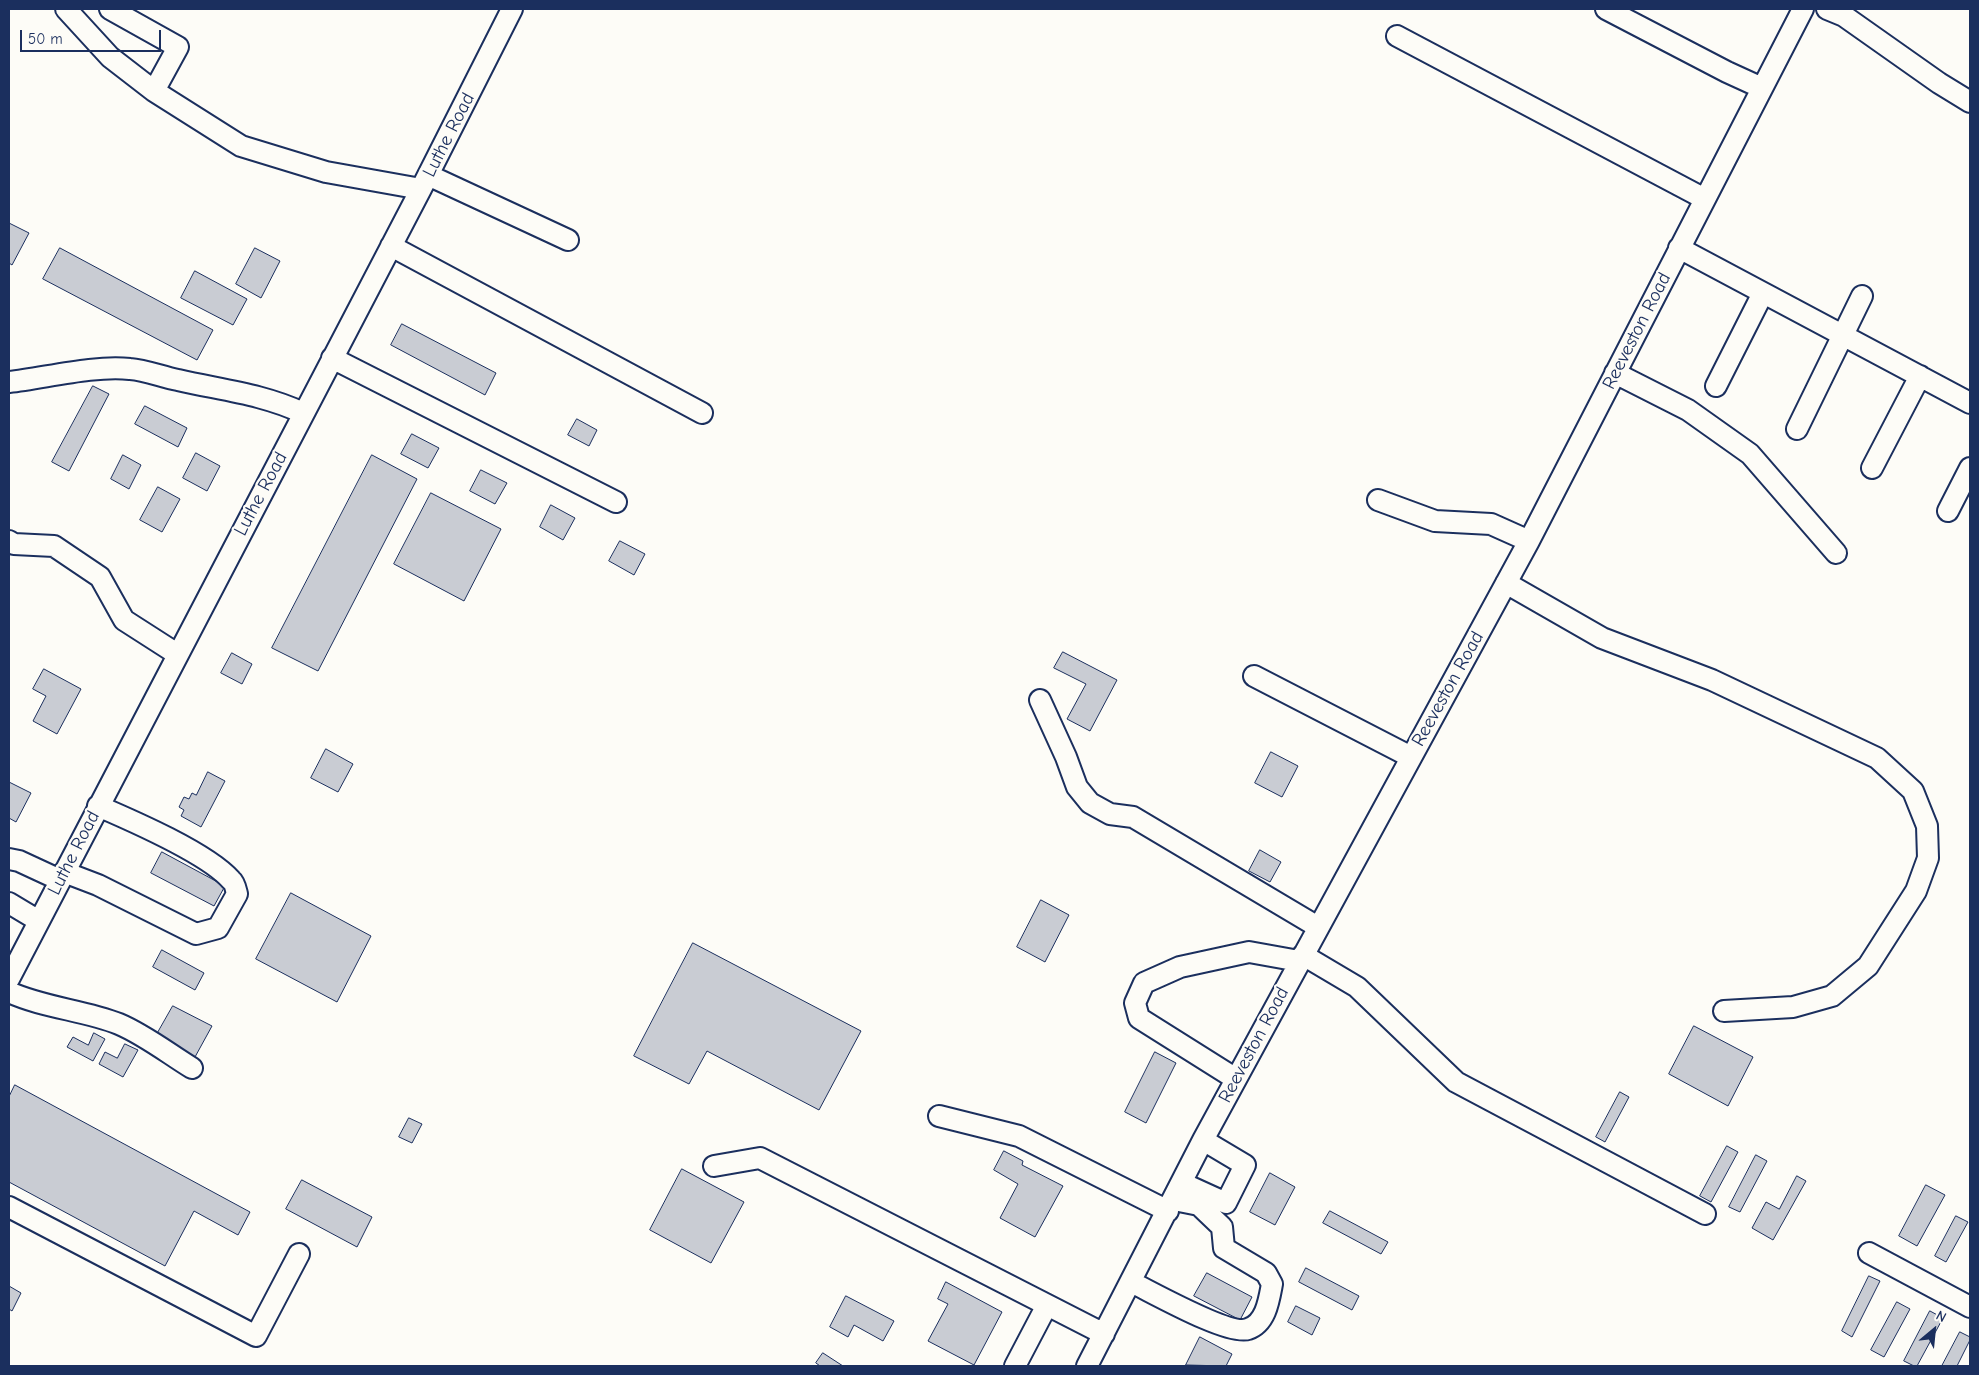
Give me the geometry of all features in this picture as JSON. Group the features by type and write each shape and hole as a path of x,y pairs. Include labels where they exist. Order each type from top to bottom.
{"street":[{"path":"66,9 110,57 154,91 241,146 326,172 424,182 568,240"},
{"path":"86,31 100,9"},
{"path":"110,9 178,47 154,91"},
{"name":"Luthe Road","path":"9,979 391,246 512,9"},
{"path":"1606,9 1727,72 1762,88"},
{"name":"Reeveston Road","path":"1087,1366 1175,1198 1203,1140 1529,541 1803,9"},
{"path":"1827,9 1844,16 1939,83 1970,102"},
{"path":"1397,36 1705,199"},
{"path":"391,246 702,413"},
{"path":"1679,248 1970,403"},
{"path":"1716,386 1763,293"},
{"path":"1797,429 1862,296"},
{"path":"332,358 616,502"},
{"path":"9,382 88,371 130,368 179,381 238,391 281,402 303,413"},
{"path":"1615,373 1688,410 1750,454 1836,553"},
{"path":"1872,468 1920,376"},
{"path":"1948,510 1970,468"},
{"path":"1378,500 1435,521 1496,526 1529,541"},
{"path":"9,541 14,544 54,546 100,576 124,620 177,654"},
{"path":"1506,583 1602,638 1712,680 1877,758 1913,791 1927,826 1928,858 1916,891 1868,966 1832,996 1793,1007 1724,1011"},
{"path":"1254,676 1411,757"},
{"path":"1040,700 1077,787 1090,803 1110,814 1134,818 1318,927"},
{"path":"9,859 98,885 196,934 218,928 237,894 233,881 211,862 128,819 98,806"},
{"path":"9,903 39,921"},
{"path":"1236,1079 1139,1018 1135,1003 1144,983 1180,967 1249,952 1301,958 1356,987 1456,1082 1705,1214"},
{"path":"9,992 44,1005 83,1013 120,1024 192,1068"},
{"path":"939,1116 1019,1136 1175,1198 1199,1205 1222,1227 1224,1248 1266,1273 1272,1284 1268,1306 1258,1324 1247,1330 1230,1328 1207,1319 1131,1282"},
{"path":"1175,1198 1226,1203 1245,1165 1203,1140"},
{"path":"714,1166 760,1158 1104,1334"},
{"path":"9,1207 256,1336 299,1254"},
{"path":"1869,1253 1970,1307"},
{"path":"1015,1366 1047,1305"}],"building":[{"path":"9,223 29,233 12,265 9,263"},
{"path":"60,248 213,330 197,360 43,279"},
{"path":"255,248 280,261 261,298 236,284"},
{"path":"195,271 247,299 233,325 181,298"},
{"path":"402,324 496,373 485,395 391,345"},
{"path":"93,386 109,394 69,471 52,462"},
{"path":"145,406 187,428 178,447 135,424"},
{"path":"577,419 597,430 589,446 568,435"},
{"path":"412,434 439,448 428,468 401,454"},
{"path":"196,453 220,466 207,491 183,478"},
{"path":"123,455 141,465 129,489 111,479"},
{"path":"372,455 417,479 318,671 272,648"},
{"path":"481,470 507,483 495,504 470,491"},
{"path":"158,487 180,499 162,532 140,520"},
{"path":"431,493 501,529 464,601 394,564"},
{"path":"551,505 575,518 563,540 540,527"},
{"path":"620,541 645,554 634,575 609,561"},
{"path":"1063,652 1117,680 1090,731 1067,719 1086,684 1054,668"},
{"path":"232,653 252,664 242,684 221,673"},
{"path":"44,669 81,689 57,734 33,721 46,696 33,689"},
{"path":"326,749 353,764 338,792 311,778"},
{"path":"1271,752 1298,766 1282,797 1255,783"},
{"path":"208,772 225,781 201,827 181,816 184,810 179,807 184,797 189,799 192,793 196,795"},
{"path":"9,782 31,793 16,822 9,818"},
{"path":"1260,850 1281,862 1270,882 1249,871"},
{"path":"162,852 225,886 214,906 151,873"},
{"path":"291,893 371,936 337,1002 256,959"},
{"path":"1041,900 1069,915 1045,962 1017,947"},
{"path":"693,943 861,1031 819,1110 707,1051 689,1084 634,1056"},
{"path":"162,950 204,973 195,990 153,967"},
{"path":"173,1006 212,1026 195,1057 156,1036"},
{"path":"1694,1026 1753,1057 1728,1106 1669,1074"},
{"path":"94,1033 105,1039 93,1061 67,1047 73,1037 88,1045"},
{"path":"125,1044 138,1050 123,1077 99,1064 105,1052 117,1058"},
{"path":"1155,1052 1176,1063 1146,1123 1125,1112"},
{"path":"15,1085 250,1212 238,1235 194,1211 165,1266 9,1182 9,1097"},
{"path":"1620,1092 1629,1097 1605,1142 1596,1137"},
{"path":"409,1118 422,1124 412,1143 399,1137"},
{"path":"1727,1146 1738,1152 1711,1202 1700,1196"},
{"path":"1004,1151 1023,1161 1022,1165 1063,1186 1035,1237 1000,1218 1018,1184 994,1170"},
{"path":"1756,1155 1767,1161 1740,1212 1729,1207"},
{"path":"682,1169 744,1202 711,1263 650,1230"},
{"path":"1270,1173 1295,1187 1275,1225 1250,1212"},
{"path":"1797,1176 1806,1181 1773,1240 1752,1228 1766,1202 1779,1209"},
{"path":"302,1180 372,1217 357,1247 286,1209"},
{"path":"1926,1185 1945,1195 1917,1246 1899,1236"},
{"path":"1330,1211 1388,1242 1381,1254 1323,1223"},
{"path":"1956,1216 1968,1222 1946,1262 1935,1256"},
{"path":"1306,1268 1359,1296 1352,1310 1299,1282"},
{"path":"1207,1273 1252,1297 1240,1320 1194,1296"},
{"path":"1869,1276 1880,1281 1852,1337 1842,1331"},
{"path":"946,1282 1002,1312 974,1365 928,1341 948,1304 938,1299"},
{"path":"9,1286 21,1293 12,1311 9,1309"},
{"path":"846,1296 894,1321 883,1341 854,1325 848,1337 830,1327"},
{"path":"1897,1302 1910,1309 1884,1357 1871,1350"},
{"path":"1296,1306 1320,1318 1312,1335 1288,1322"},
{"path":"1930,1311 1943,1318 1917,1366 1914,1366 1904,1361"},
{"path":"1960,1332 1970,1337 1970,1340 1957,1366 1942,1366"},
{"path":"1200,1337 1232,1354 1226,1366 1186,1365"},
{"path":"823,1353 843,1366 820,1366 816,1363"}]}
